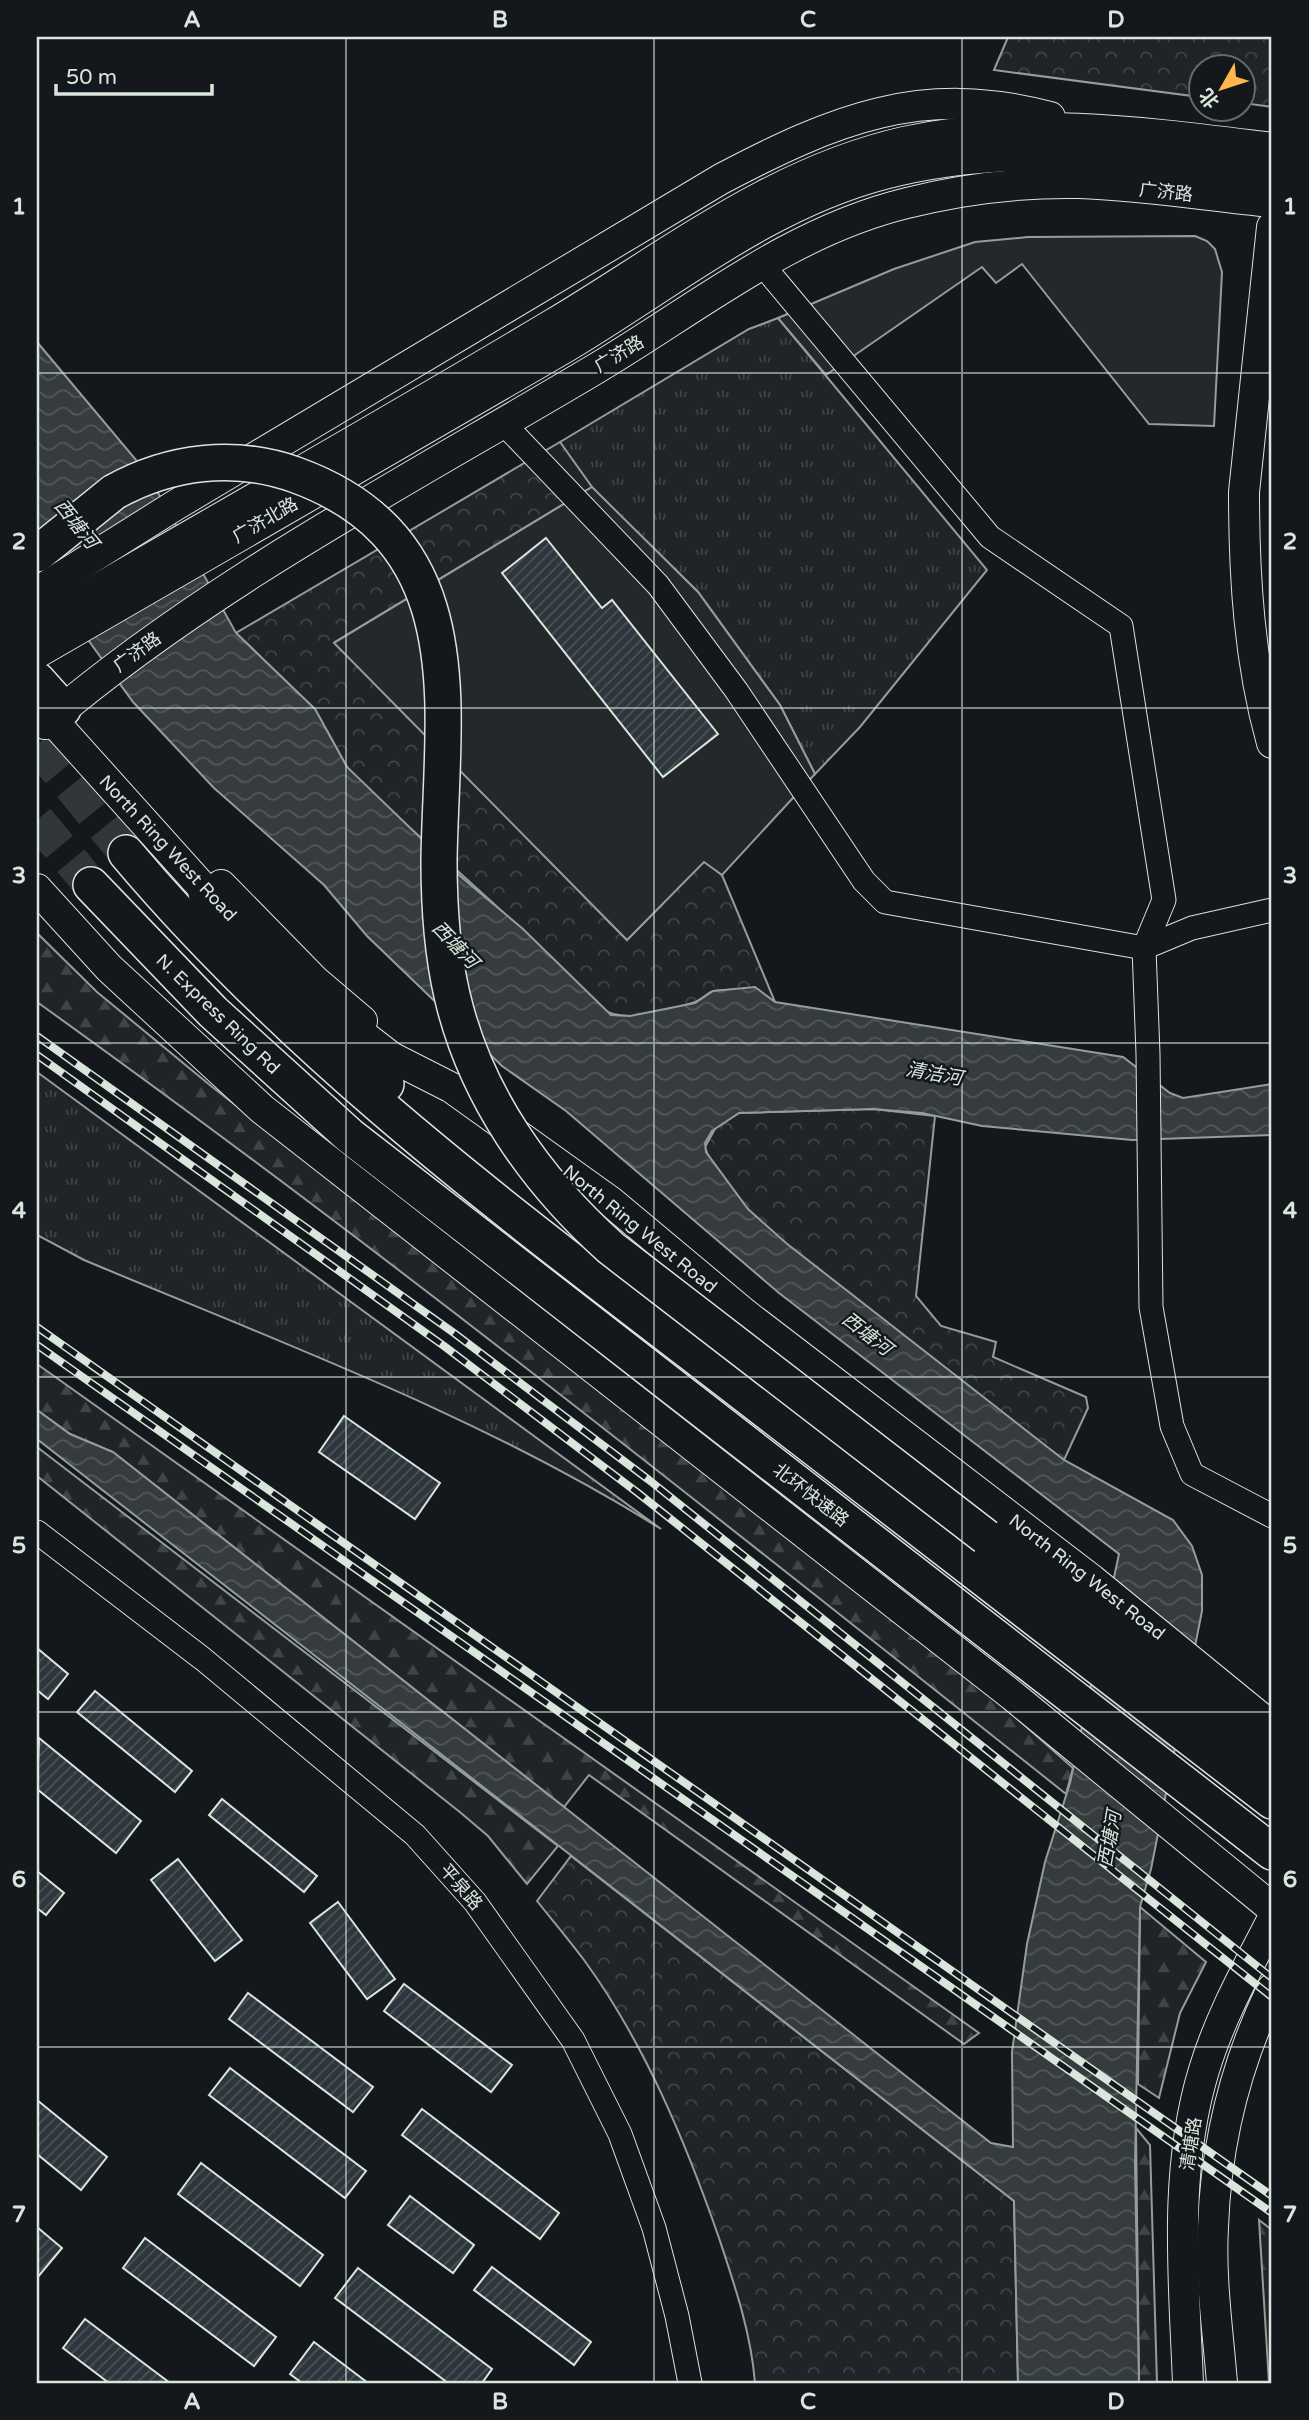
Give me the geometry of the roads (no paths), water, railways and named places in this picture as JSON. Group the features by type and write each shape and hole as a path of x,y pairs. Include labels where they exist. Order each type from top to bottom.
{"highway":[{"path":"37,554 91,508 125,486 162,471 207,462 239,463 290,473 333,491 376,522 411,566 426,596 437,629 444,693 439,884 446,964 453,997 468,1047 507,1126 556,1194 611,1248 1272,1760"},
{"path":"37,680 47,715"},
{"path":"125,853 183,918 310,1045 375,1103 662,1331 1074,1607 1272,1801"},
{"name":"N. Express Ring Rd","path":"91,885 214,1012 350,1136 1272,1852"},
{"path":"205,893 307,1004 388,1086 537,1209 662,1331"}],"main road":[{"path":"37,592 174,506 721,179 818,133 903,106 948,102 1020,109 1102,130"},
{"path":"487,377 619,283 709,224 816,169 877,148 953,133 1015,128 1102,130 1272,148"},
{"name":"广济路","path":"487,377 565,348 746,233 827,193 884,174 950,160 1016,154 1100,157 1272,174"},
{"name":"广济路","path":"47,715 235,584 642,341 761,263 810,237 861,216 905,203 979,189 1080,183 1272,202"},
{"path":"1272,227 1244,492 1252,644 1272,743"},
{"name":"广济北路","path":"37,624 487,377"},
{"name":"广济北路","path":"37,653 487,377"},
{"path":"47,715 316,981 366,1024 452,1088"},
{"name":"North Ring West Road","path":"47,715 205,893 362,1037 391,1057 452,1088 611,1202 745,1314 1074,1607 1272,1727"},
{"path":"37,889 109,968 262,1109 1013,1696 1272,1909"},
{"name":"清塘路","path":"1188,2383 1183,2228 1186,2160 1203,2073 1226,2009 1272,1920"},
{"name":"清塘路","path":"1222,2383 1212,2229 1223,2127 1231,2090 1251,2032 1272,1989"}],"street":[{"path":"761,263 990,537 1121,626 1164,900 1144,948 1149,1054 1151,1307 1172,1426 1192,1474 1272,1516"},
{"path":"504,424 658,585 736,690 864,881 885,902 1144,948 1192,928 1272,910"},
{"name":"平泉路","path":"37,1532 203,1659 415,1835 475,1902 573,2040 620,2134 654,2228 677,2316 690,2383"}],"water":[{"path":"37,342 147,473 236,633 315,709 347,767 460,876 523,929 611,1015 630,1016 695,1003 713,991 755,987 775,1002 1123,1057 1170,1093 1183,1098 1272,1084 1272,1135 1132,1140 982,1126 922,1113 873,1109 739,1113 712,1131 705,1143 706,1152 748,1209 786,1243 1064,1460 1173,1520 1192,1546 1202,1575 1202,1611 1151,1869 1140,1907 1135,2164 1139,2383 1018,2383 1014,2201 37,1439 37,1410 70,1434 113,1452 991,2143 1013,2147 1012,2052 1027,1944 1045,1862 1070,1783 1119,1554 779,1293 566,1111 502,1066 367,936 324,885 214,788 133,702 37,569"}],"tunnel":[{"path":"37,745 126,853"},
{"path":"37,820 91,885"}],"railway":[{"path":"37,1036 454,1333 649,1480 1272,1978"},
{"path":"37,1055 444,1346 638,1493 1272,1997"},
{"path":"37,1327 1272,2196"},
{"path":"37,1345 1272,2213"}],"water label":[{"name":"西塘河","path":"76,524"},
{"name":"西塘河","path":"455,945"},
{"name":"清洁河","path":"934,1074"},
{"name":"西塘河","path":"867,1334"},
{"name":"西塘河","path":"1110,1839"}]}
